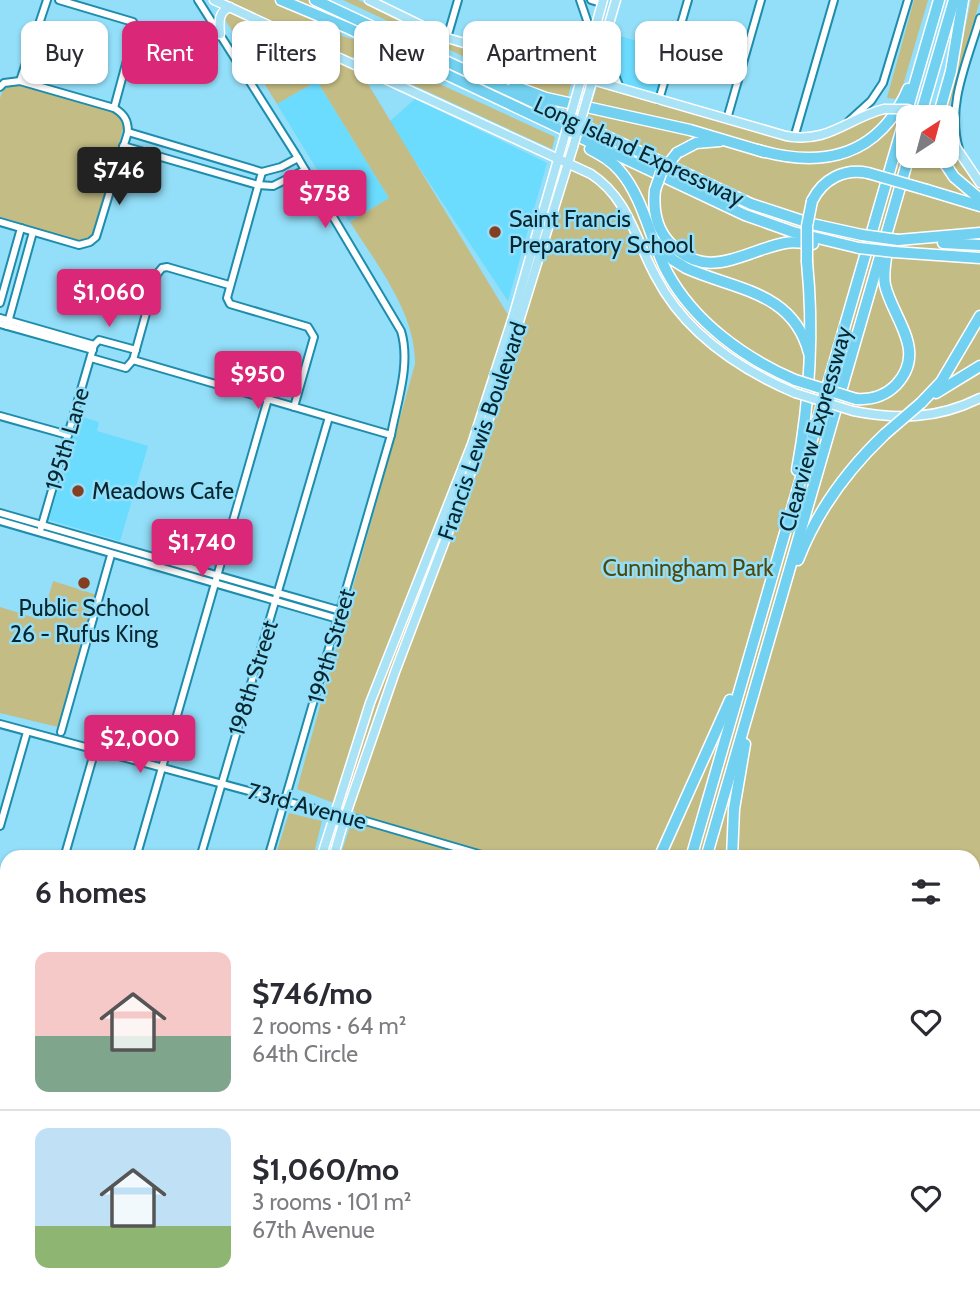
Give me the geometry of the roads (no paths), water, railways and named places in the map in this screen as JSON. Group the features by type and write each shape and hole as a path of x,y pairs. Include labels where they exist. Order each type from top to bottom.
{"highway":[{"name":"Long Island Expressway","path":"281,0 348,28 745,215 793,232 859,248 980,258"},
{"name":"Long Island Expressway","path":"315,0 361,21"},
{"name":"Clearview Expressway","path":"693,850 939,0"},
{"path":"923,105 954,0"},
{"path":"941,105 953,61 963,0"},
{"path":"859,248 793,242 724,263 698,261 680,252 662,232 655,215 655,190 660,173 677,153 696,143 715,141 794,158 821,158 848,151 871,139 895,115 925,50"},
{"path":"449,60 546,97 668,125 764,152"},
{"name":"Long Island Expressway","path":"449,62 751,204 804,222 862,235 980,245"},
{"path":"510,105 613,163 630,186 667,272 699,316 740,350 795,380 856,399 872,399 888,392 901,379 908,364 908,340 884,279 896,202"},
{"name":"Clearview Expressway","path":"708,850 906,168"},
{"path":"948,168 954,177 980,199"},
{"path":"786,527 810,383 812,320 806,232 812,201 821,187 835,176 852,172 868,173 980,206"},
{"path":"647,226 661,250 679,265 762,296 786,311 796,323 806,344 810,359 810,383"},
{"path":"898,240 980,233"},
{"path":"776,615 802,548 818,517 853,467 941,383 980,316"},
{"path":"922,403 980,366"},
{"path":"663,850 747,661"},
{"path":"732,850 735,797 756,684"}],"main road":[{"path":"214,0 569,162 598,179 623,205 656,278 677,310 696,331 740,365 794,393 853,411 889,417 922,417 952,410 980,398"},
{"path":"369,0 384,3 416,21"},
{"name":"Francis Lewis Boulevard","path":"610,21 616,0"},
{"name":"Francis Lewis Boulevard","path":"596,21 602,2"},
{"path":"220,34 221,14 230,7"},
{"name":"Francis Lewis Boulevard","path":"323,850 370,703 472,444 513,317 580,84"},
{"name":"Francis Lewis Boulevard","path":"335,850 395,672 479,451 592,84"},
{"path":"606,84 794,138 819,136 839,130 872,113 896,109"},
{"path":"959,154 980,183"}],"street":[{"path":"20,81 47,0"},
{"path":"59,0 133,22 136,27 114,108"},
{"path":"92,9 94,0"},
{"name":"199th Street","path":"198,0 298,158 401,331 405,344 404,367 391,435 270,850"},
{"path":"449,31 458,0"},
{"path":"580,0 587,21"},
{"path":"591,0 602,2"},
{"path":"659,100 688,0"},
{"path":"727,119 761,0"},
{"path":"794,138 834,0"},
{"path":"839,130 871,101 883,83 908,0"},
{"path":"967,167 957,141 954,113 980,18"},
{"path":"0,87 4,83 20,81 114,108 122,113 128,123 128,132 96,237 90,242 79,245 0,222"},
{"path":"618,84 620,88"},
{"path":"128,132 262,172 281,167 298,158"},
{"path":"123,146 258,185 273,186 305,170"},
{"path":"182,163 186,149"},
{"path":"262,172 227,298 230,304 308,327 312,332 314,337 294,407"},
{"path":"0,303 21,228"},
{"path":"5,324 33,232"},
{"path":"91,358 125,368 133,360 157,274 162,268 167,267 229,285"},
{"path":"0,318 5,324 94,348 99,340 136,350"},
{"name":"195th Lane","path":"41,529 94,348"},
{"path":"133,360 391,435"},
{"path":"138,850 268,399"},
{"path":"0,416 68,435"},
{"name":"198th Street","path":"202,850 329,417"},
{"path":"0,513 111,555 214,584 341,611"},
{"path":"0,521 41,529 217,576 338,619"},
{"path":"61,732 111,555"},
{"name":"73rd Avenue","path":"0,724 465,850"},
{"path":"0,826 27,732"},
{"path":"66,850 95,750"}],"place":[{"name":"Saint Francis Preparatory School","path":"495,232"},
{"name":"Meadows Cafe","path":"78,491"},
{"name":"Public School 26 - Rufus King","path":"84,583"}],"park label":[{"name":"Cunningham Park","path":"688,568"}]}
